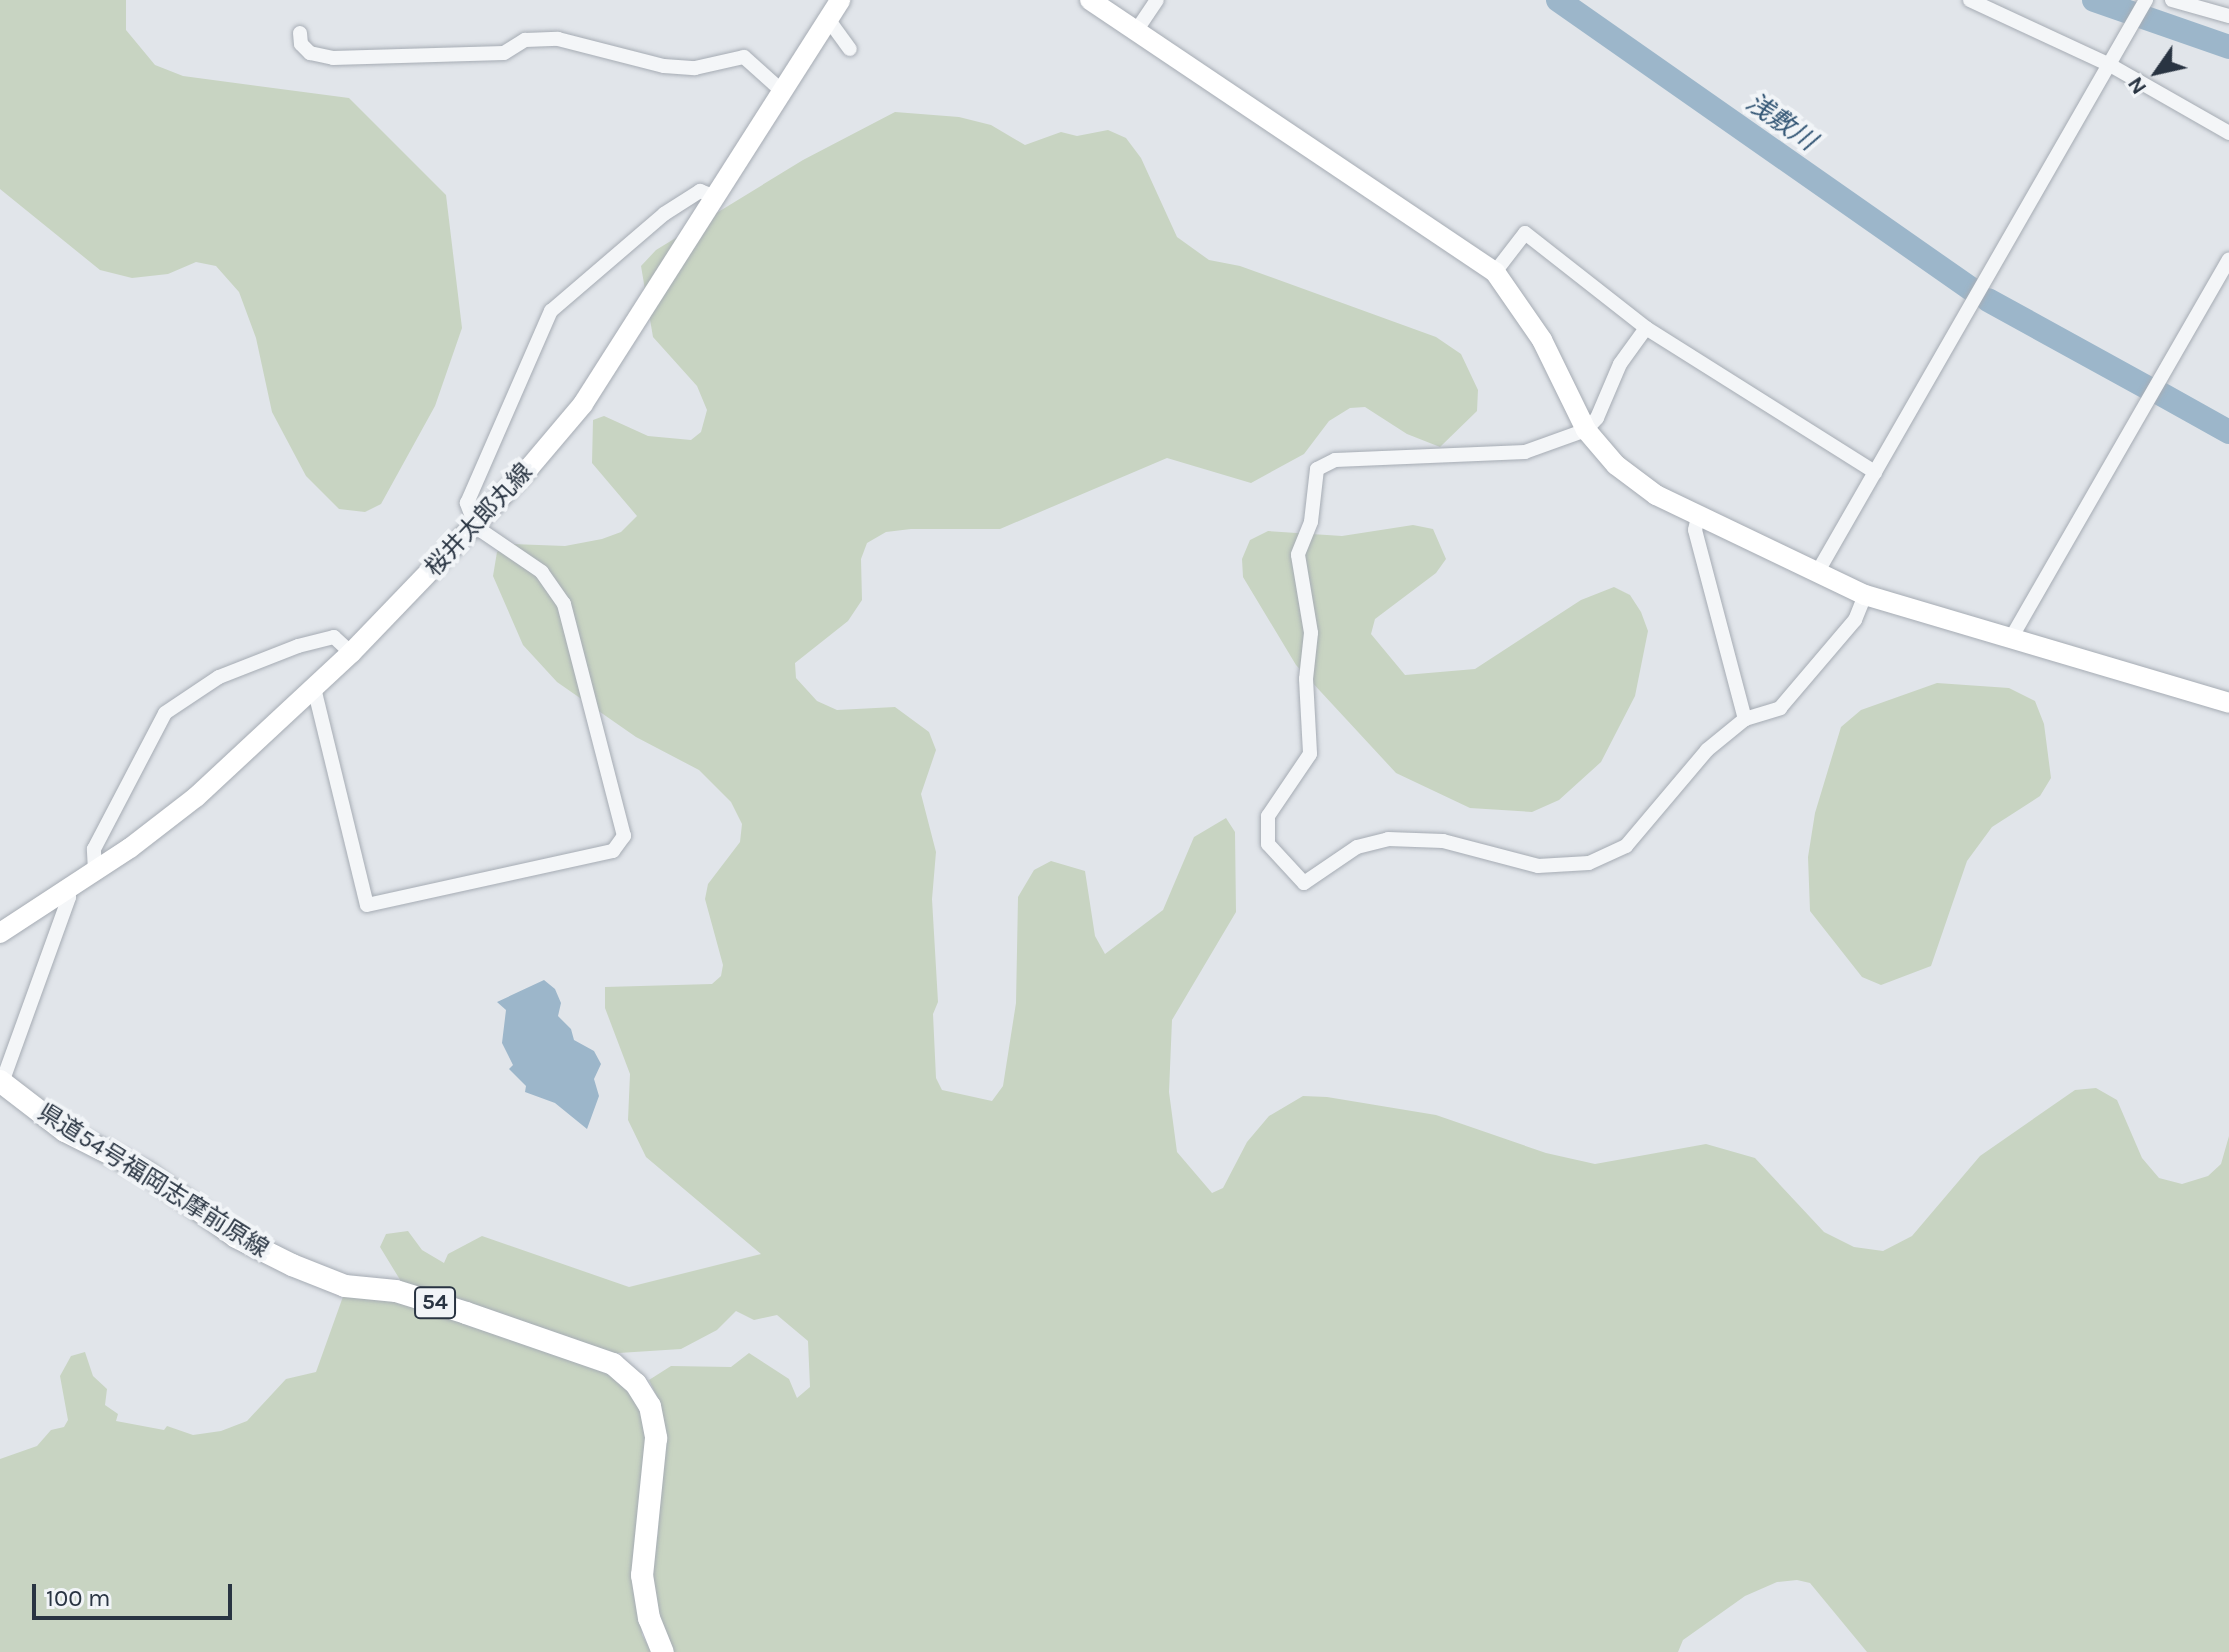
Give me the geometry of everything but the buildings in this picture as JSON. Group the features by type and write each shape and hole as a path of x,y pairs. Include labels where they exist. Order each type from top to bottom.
{"main road":[{"name":"県道54号福岡志摩前原線","path":"1,1084 65,1131 146,1172 236,1237 292,1265 345,1286 396,1291 613,1364 636,1384 650,1406 656,1438 642,1575 649,1618 663,1652"}],"street":[{"path":"1090,0 1495,272 1542,340 1586,430 1616,465 1698,517 1865,595 2229,703"},
{"path":"1136,31 1157,0"},
{"path":"1970,0 2110,65 2229,133"},
{"path":"1817,573 2146,0"},
{"path":"2172,0 2229,16"},
{"path":"840,6 850,49"},
{"name":"桜井太郎丸線","path":"0,933 95,871 196,797 351,653 476,527 583,404 713,196 840,6"},
{"path":"300,33 301,44 310,53 333,58 504,53 525,40 558,39 664,66 695,68 744,57 782,91"},
{"path":"314,688 367,905 613,851 624,836 564,604 542,572 476,527 467,503 551,311 664,214 700,191 713,196"},
{"path":"1495,272 1525,233 1646,328 1875,472"},
{"path":"2010,640 2229,259"},
{"path":"1646,328 1620,364 1597,418 1586,430 1525,452 1335,460 1317,469 1311,522 1298,555 1312,645 1306,679 1310,754 1268,816 1268,844 1304,883 1357,847 1388,839 1443,841 1538,866 1589,863 1626,846 1707,750 1745,719 1787,702 1855,620 1865,595"},
{"path":"1698,517 1695,530 1745,719"},
{"path":"95,871 94,849 165,713 219,677 298,646 334,637 351,653"},
{"path":"1,1084 69,897 66,891"}],"green space":[{"path":"0,0 126,0 126,30 155,65 183,76 349,98 446,195 462,328 435,406 381,504 365,512 339,509 306,476 272,412 256,338 239,292 216,266 196,262 168,274 132,278 100,270 0,189"},
{"path":"895,112 959,117 991,125 1025,145 1061,132 1077,136 1108,130 1126,138 1141,158 1177,237 1209,260 1240,266 1436,337 1461,354 1478,390 1477,411 1440,447 1407,434 1365,407 1350,408 1329,421 1304,454 1251,483 1167,458 1000,529 911,529 886,532 867,543 861,559 862,600 848,621 795,663 796,678 817,701 837,710 895,707 929,732 936,750 921,794 936,852 932,899 938,1002 933,1014 936,1078 942,1090 992,1101 1003,1086 1016,1003 1018,897 1034,870 1051,861 1085,871 1095,936 1105,954 1163,910 1194,837 1226,818 1235,832 1236,912 1172,1020 1169,1092 1177,1152 1212,1193 1223,1188 1247,1142 1269,1116 1303,1096 1327,1097 1436,1115 1546,1153 1595,1164 1706,1144 1755,1158 1824,1232 1854,1247 1883,1251 1912,1236 1980,1156 2075,1090 2096,1088 2117,1100 2142,1158 2159,1178 2182,1184 2208,1176 2221,1164 2229,1136 2229,1652 1867,1652 1810,1583 1797,1580 1777,1582 1745,1596 1683,1640 1678,1652 656,1652 650,1558 658,1534 661,1405 649,1380 671,1366 731,1367 749,1353 789,1379 797,1398 810,1387 808,1341 777,1315 754,1320 736,1311 717,1330 681,1349 603,1354 402,1283 380,1247 386,1234 408,1231 422,1250 444,1263 448,1254 482,1236 629,1287 761,1254 646,1157 628,1120 630,1074 605,1008 605,987 712,984 721,976 723,965 705,899 708,884 740,842 742,824 731,802 699,770 636,737 557,682 523,645 493,576 497,552 512,544 565,546 602,539 621,532 637,516 592,463 593,420 604,416 648,436 691,440 701,432 707,410 697,386 653,337 641,266 656,250 803,160"},
{"path":"1413,525 1433,529 1446,559 1436,573 1375,619 1371,634 1405,675 1475,669 1581,600 1614,587 1630,595 1641,612 1648,631 1635,696 1601,762 1559,800 1532,812 1470,808 1396,773 1296,665 1243,577 1242,559 1250,540 1268,531 1342,536"},
{"path":"1937,683 2009,688 2035,701 2044,724 2051,778 2040,796 1992,827 1967,861 1931,966 1881,985 1862,977 1810,911 1808,857 1815,813 1841,727 1861,710"},
{"path":"345,1291 406,1303 594,1361 639,1401 647,1433 635,1562 642,1635 652,1652 0,1652 0,1459 37,1446 51,1430 64,1427 68,1420 60,1376 71,1356 85,1352 93,1376 107,1389 105,1405 118,1414 116,1421 164,1430 167,1426 193,1435 221,1431 247,1421 286,1379 316,1372"}],"water":[{"path":"544,980 555,989 561,1003 558,1016 571,1029 574,1040 594,1051 601,1064 594,1079 599,1096 587,1129 555,1103 525,1092 526,1086 509,1069 513,1065 502,1043 506,1010 497,1002"}],"waterway":[{"name":"浅敷川","path":"1558,0 1971,289"},
{"path":"2094,0 2229,47"},
{"name":"浅敷川","path":"1988,300 2148,388"},
{"name":"浅敷川","path":"2161,394 2229,432"}]}
